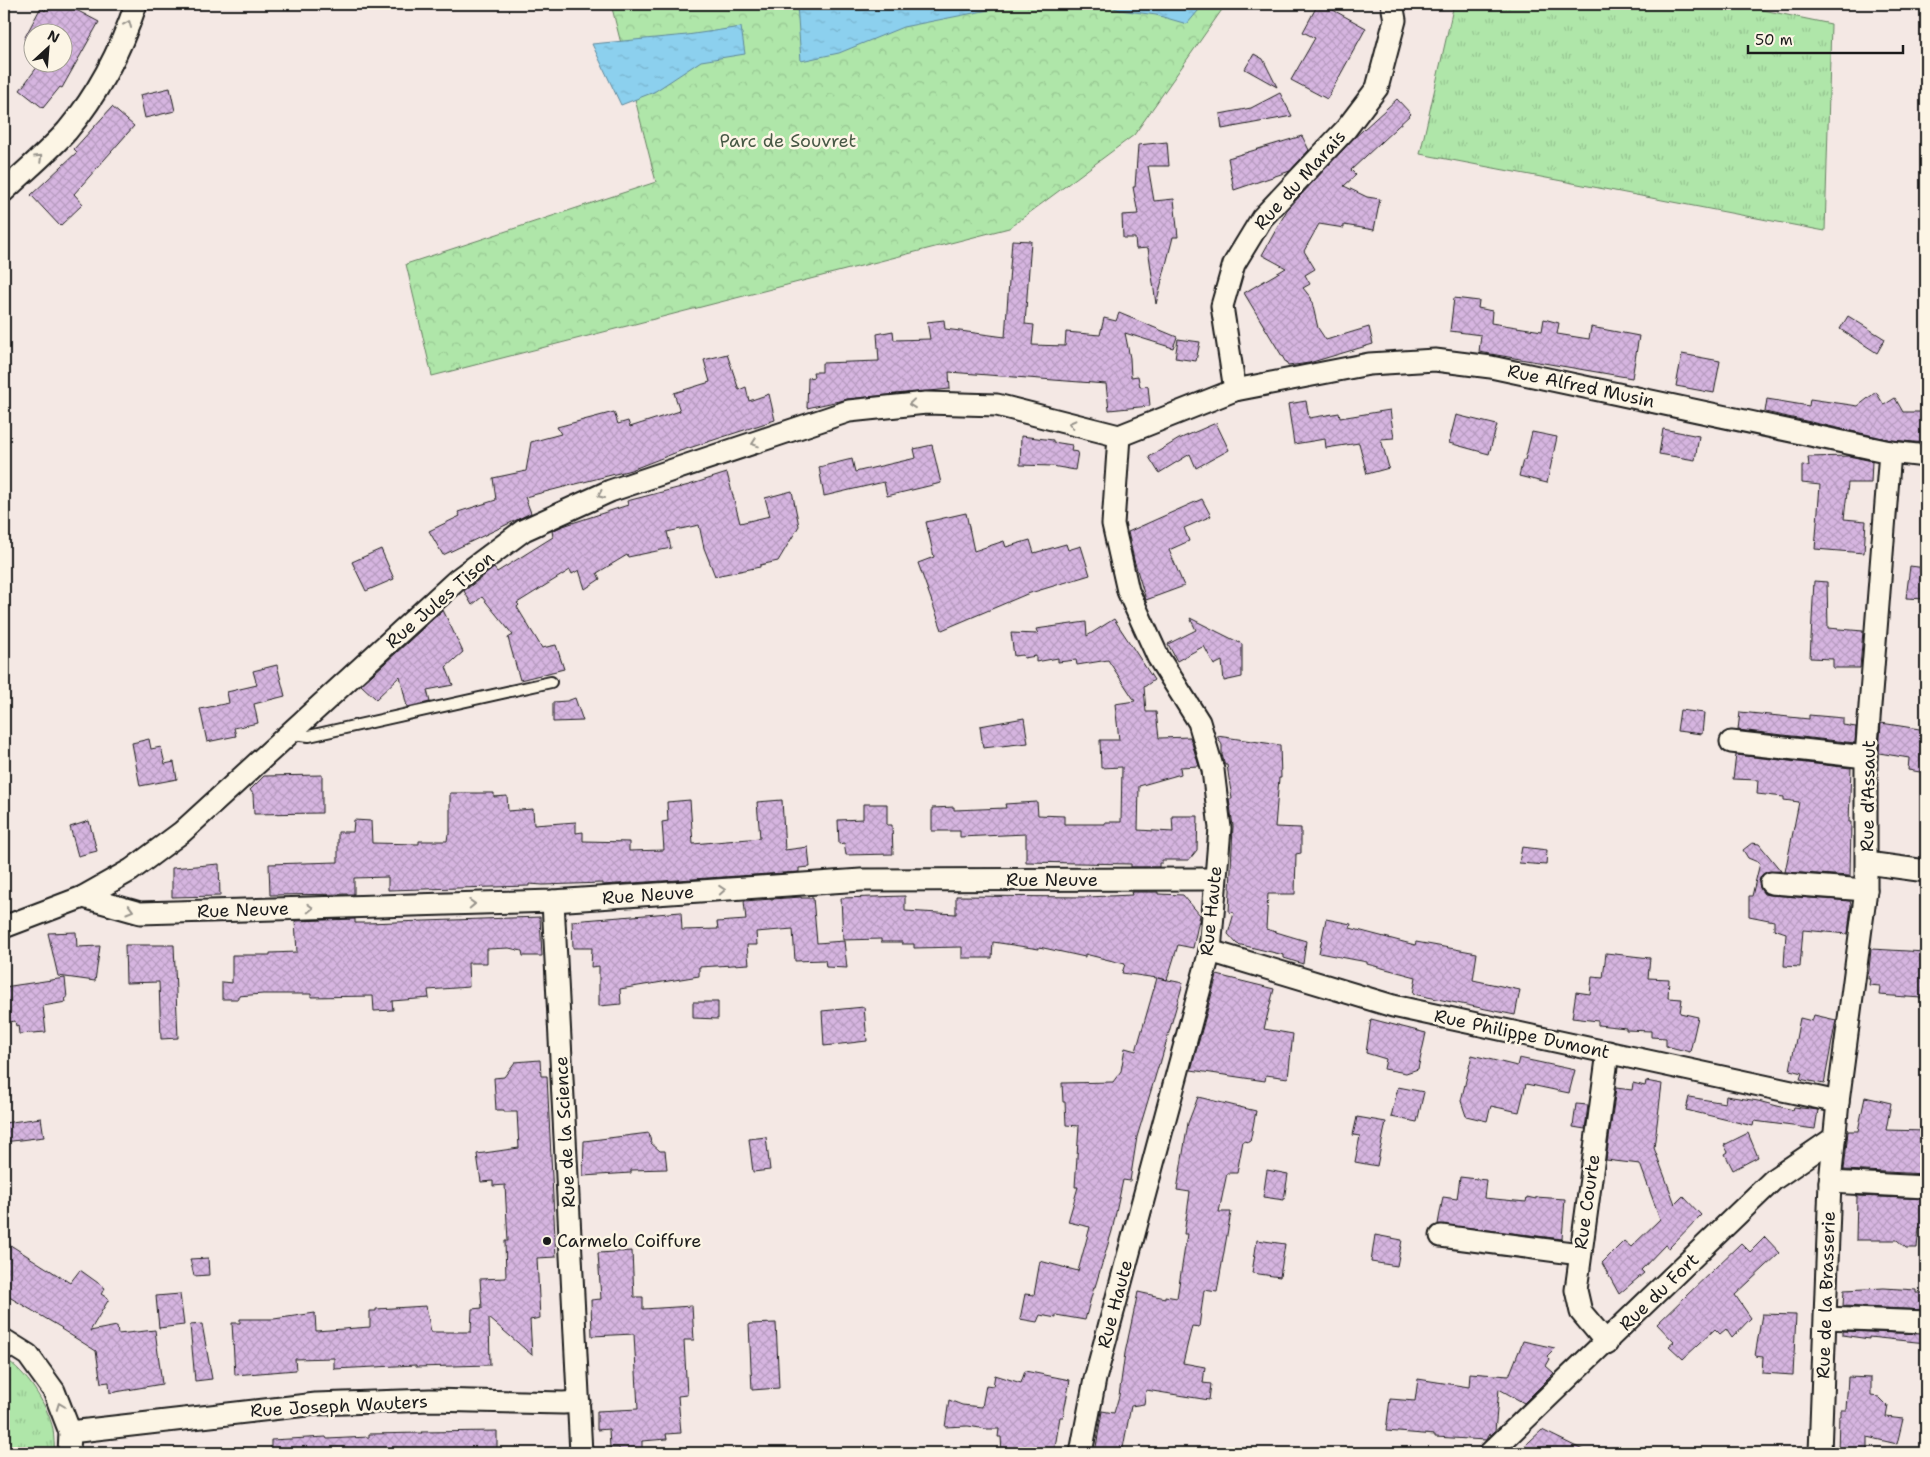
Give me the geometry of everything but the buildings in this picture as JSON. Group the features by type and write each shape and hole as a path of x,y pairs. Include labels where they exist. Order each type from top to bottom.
{"street":[{"path":"4,192 67,131 100,86 136,4"},
{"name":"Rue du Marais","path":"1235,390 1222,306 1234,264 1262,218 1346,129 1377,88 1395,20 1392,4"},
{"name":"Rue Alfred Musin","path":"1119,436 1235,390 1369,364 1435,360 1491,367 1890,452 1926,456"},
{"name":"Rue Jules Tison","path":"4,927 83,897 132,870 182,832 457,580 524,530 610,491 849,411 926,403 997,405 1119,436"},
{"name":"Rue Haute","path":"1081,1453 1095,1380 1210,951 1214,879 1220,828 1213,770 1199,722 1158,657 1128,591 1113,524 1119,436"},
{"name":"Rue d'Assaut","path":"1834,1138 1866,890 1866,757 1890,452"},
{"path":"1731,742 1866,757"},
{"path":"1867,863 1926,871"},
{"name":"Rue Neuve","path":"83,897 140,913 554,901 861,880 1214,879"},
{"path":"1771,883 1866,890"},
{"name":"Rue de la Science","path":"554,901 581,1453"},
{"name":"Rue Philippe Dumont","path":"1210,951 1393,1006 1838,1102"},
{"name":"Rue Courte","path":"1607,1343 1581,1312 1576,1290 1608,1052"},
{"name":"Rue de la Brasserie","path":"1820,1453 1830,1182 1834,1138"},
{"name":"Rue du Fort","path":"1490,1453 1607,1343 1774,1179 1834,1138"},
{"path":"1830,1182 1926,1187"},
{"path":"1441,1236 1580,1254"},
{"path":"1826,1318 1926,1322"},
{"path":"4,1340 28,1355 54,1391 70,1432 69,1453"},
{"name":"Rue Joseph Wauters","path":"70,1432 316,1404 430,1400 579,1402"}],"lane":[{"path":"291,734 308,736 551,682"}],"green space":[{"name":"Parc de Souvret","path":"611,4 1226,4 1134,135 1009,228 432,376 406,264 656,182"},
{"path":"1454,4 1734,4 1831,24 1825,231 1420,154"},
{"path":"4,1358 20,1371 41,1399 53,1429 55,1453 4,1453"}],"water":[{"path":"797,4 1019,4 903,27 839,53 801,61"},
{"path":"1102,4 1204,4 1187,24 1156,15 1120,10"},
{"path":"741,27 745,54 701,61 654,92 621,105 592,44 687,35"}],"place":[{"name":"Carmelo Coiffure","path":"547,1241"}]}
